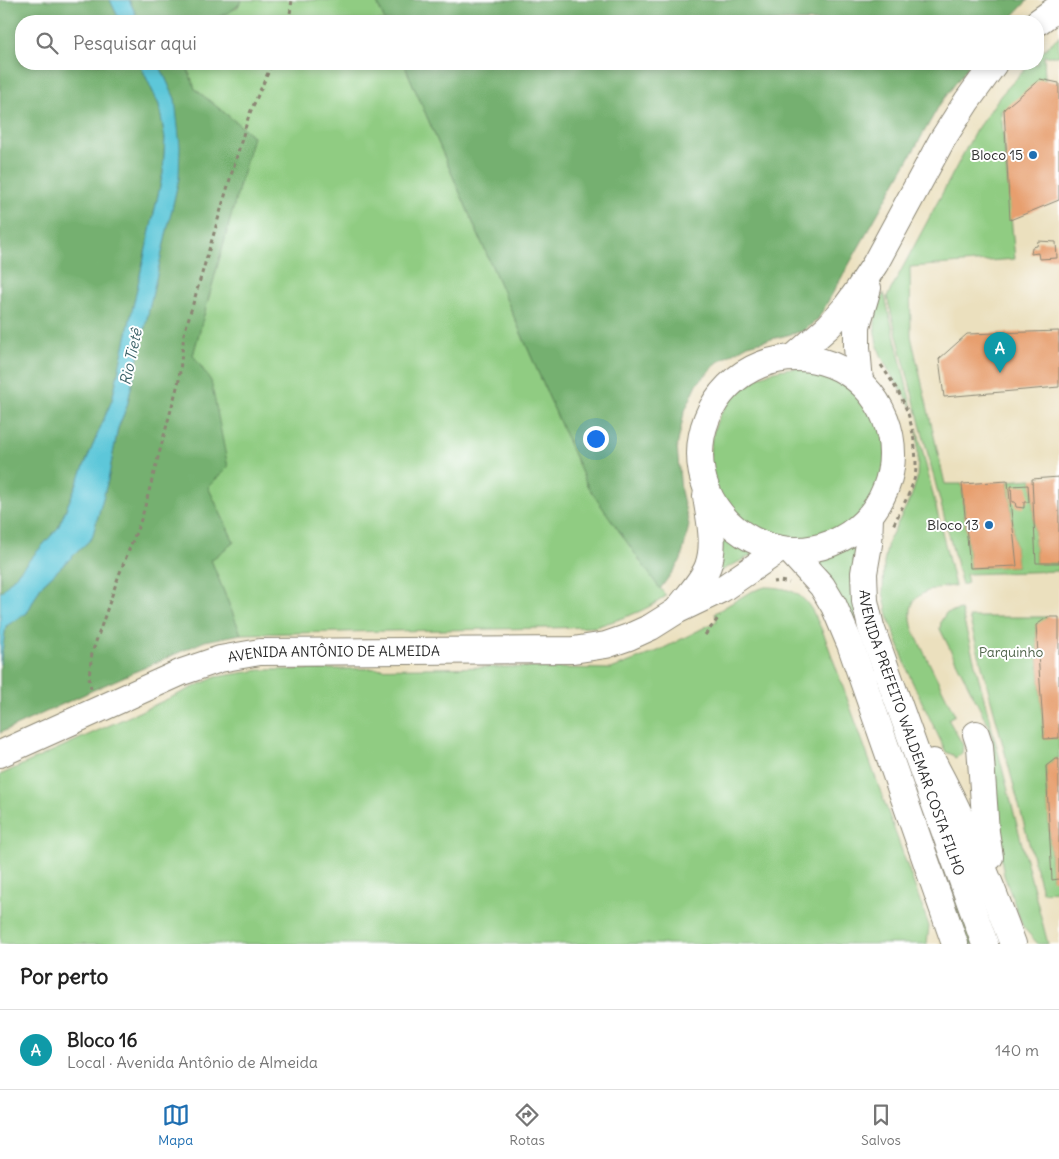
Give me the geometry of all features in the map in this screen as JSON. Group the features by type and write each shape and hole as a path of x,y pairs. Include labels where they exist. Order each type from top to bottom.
{"street":[{"path":"1044,18 1059,7"},
{"path":"794,357 845,308 875,264 942,140 966,101 989,70"},
{"path":"860,382 856,347 857,326 875,264"},
{"name":"AVENIDA ANTÔNIO DE ALMEIDA","path":"678,610 707,568 711,553 711,531 699,463 700,436 709,411 724,389 744,372 768,361 794,357 818,360 841,368 860,382 879,405 890,433 892,463 880,524 853,533 832,544 810,550 785,551 755,542 734,529 717,511 705,489"},
{"name":"AVENIDA PREFEITO WALDEMAR COSTA FILHO","path":"880,524 869,544 864,573 865,601 898,703 984,944"},
{"path":"785,551 822,586 834,606 955,944"},
{"name":"AVENIDA ANTÔNIO DE ALMEIDA","path":"0,754 182,672 220,659 252,653 573,650 606,646 651,627 678,610 722,589 785,551"},
{"path":"898,703 934,763 966,826 1013,944"},
{"path":"934,763 942,773 950,776 965,772 973,763 976,753 976,734 981,755 986,832 1000,910"}],"path":[{"path":"290,15 292,0"},
{"path":"96,710 89,677 92,653 119,575 142,518 179,380 184,334 249,116 269,70"},
{"path":"880,364 900,393 909,413 916,459 914,478 906,500 880,524"},
{"path":"772,582 780,581 794,584"},
{"path":"705,635 721,615"}],"green space":[{"path":"0,0 110,0 117,15 15,15 15,70 143,70 159,105 165,138 163,173 112,400 58,528 0,593"},
{"path":"129,0 242,0 234,9 223,15 136,15"},
{"path":"242,0 376,0 382,15 220,15 237,8"},
{"path":"376,0 1028,0 1014,15 382,15"},
{"path":"1059,36 1059,56 1044,56 1044,50"},
{"path":"1044,56 1045,80 1001,111 1015,259 910,267 911,336 945,484 962,484 970,568 1017,566 1008,481 1032,479 1036,563 1059,563 1059,571 966,574 968,583 962,585 887,297 976,130 1001,95 1024,70 1044,70"},
{"path":"162,70 188,70 195,89 253,136 193,355 211,381 228,467 208,487 234,542 211,560 241,634 205,641 0,733 0,664 6,626 27,613 41,586 92,538 108,480 118,428 127,406 179,178 175,99"},
{"path":"188,70 407,70 588,487 666,596 641,611 595,627 241,634 211,560 234,542 208,487 211,382 193,355 253,136 195,89"},
{"path":"407,70 966,70 940,104 818,319 803,331 748,345 718,362 697,384 684,413 677,447 681,491 689,525 681,560 660,589 588,487"},
{"path":"884,293 912,408 880,354 876,340 877,310"},
{"path":"807,368 840,378 866,400 876,414 882,430 885,439 885,473 876,498 854,524 840,534 815,543 789,544 756,534 730,512 720,498 711,473 710,447 720,414 742,388 756,378 781,369"},
{"path":"917,428 955,586 934,589 918,596 911,610 911,620 914,632 955,715 948,719 963,745 962,754 955,758 946,752 911,679 889,619 883,592 884,563 888,542 911,497 917,479"},
{"path":"724,533 738,546 754,554 717,573"},
{"path":"860,540 974,944 964,944 813,559 846,549"},
{"path":"765,587 789,590 798,594 810,607 825,637 929,926 927,944 0,944 0,775 216,677 260,670 508,667 611,669 658,651 717,621 715,613 750,592"},
{"path":"961,610 1048,944 1038,944 1023,927 1004,875 1001,858 992,737 988,725 940,629 941,621 946,613"},
{"name":"Parquinho","path":"969,617 1048,617 1036,626 1044,738 1059,738 1059,759 1055,759 1046,766 1052,879 1059,879 1059,891 1042,892"}],"water":[{"path":"110,0 129,0 136,15 117,15"},
{"name":"Rio Tietê","path":"143,70 162,70 175,99 180,146 179,178 127,406 118,428 108,480 92,538 41,586 27,613 6,626 0,664 0,593 58,528 112,400 163,173 165,138 159,105"}],"building":[{"name":"Bloco 15","path":"1040,79 1059,83 1059,200 1010,220 1004,109"},
{"path":"1038,241 1056,242 1057,258 1039,259 1038,253 1031,254 1032,247 1037,246"},
{"path":"1059,331 1059,387 944,397 939,359 967,334"},
{"path":"1059,477 1059,563 1036,563 1032,479"},
{"name":"Bloco 13","path":"1008,481 1017,566 970,568 962,484"},
{"path":"1028,485 1029,502 1024,502 1024,508 1016,507 1015,502 1012,502 1011,486"},
{"path":"1048,617 1059,617 1059,738 1044,739 1036,625"},
{"path":"1055,759 1059,759 1059,879 1052,880 1046,766"}],"place":[{"name":"Bloco 15","path":"1033,155"},
{"name":"Bloco 16","path":"1000,373"},
{"name":"Bloco 13","path":"989,525"}]}
